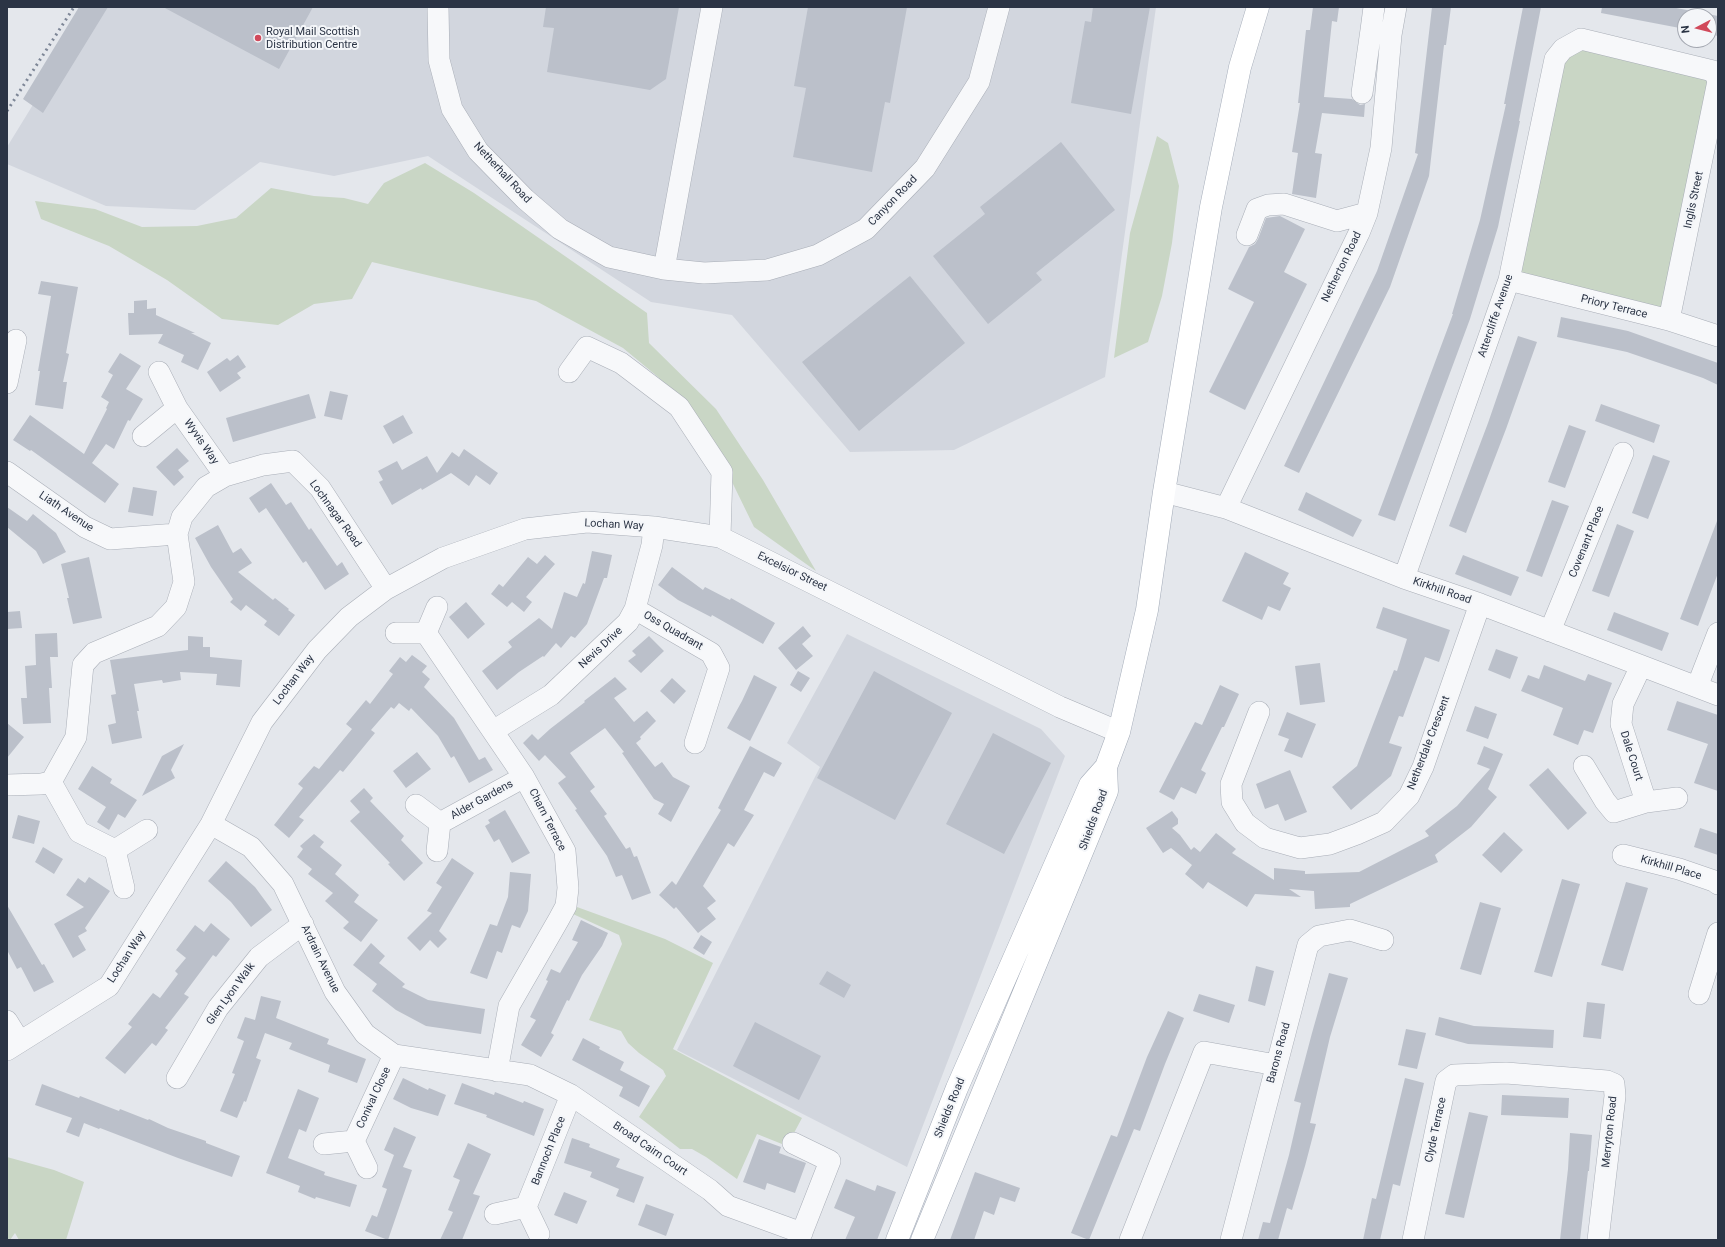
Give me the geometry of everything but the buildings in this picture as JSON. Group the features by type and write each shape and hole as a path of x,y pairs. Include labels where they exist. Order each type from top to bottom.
{"main road":[{"path":"1106,767 1119,732 1147,610 1164,492 1211,207 1240,67 1258,7"},
{"name":"Shields Road","path":"897,1240 957,1088 1090,785 1106,767"},
{"name":"Shields Road","path":"922,1240 1107,791 1106,767"}],"street":[{"name":"Netherhall Road","path":"438,7 439,60 452,109 478,151 525,199 560,229 609,257"},
{"path":"664,269 712,7"},
{"name":"Canyon Road","path":"609,257 664,269 704,273 766,270 818,255 866,229 925,168 979,82 999,7"},
{"path":"1362,93 1374,7"},
{"name":"Netherton Road","path":"1226,508 1359,234 1367,213 1381,148 1391,35 1396,7"},
{"path":"1371,30 1391,35"},
{"name":"Inglis Street","path":"1563,49 1581,39 1713,71 1718,80 1669,320"},
{"name":"Attercliffe Avenue","path":"1404,578 1509,280 1555,59 1563,49"},
{"path":"1247,235 1257,209 1268,205 1284,204 1337,221 1367,213"},
{"name":"Priory Terrace","path":"1509,280 1669,320 1718,336"},
{"path":"7,382 16,340"},
{"path":"569,372 588,347 621,363 679,407 722,472 720,537"},
{"name":"Wyvis Way","path":"159,372 177,408 225,476"},
{"name":"Wyvis Way","path":"143,436 177,408"},
{"name":"Covenant Place","path":"1550,631 1623,453"},
{"name":"Lochnagar Road","path":"51,782 76,737 83,665 94,653 158,626 176,607 184,582 177,534 182,516 206,487 225,476 263,465 293,461 320,488 386,589"},
{"name":"Liath Avenue","path":"7,472 85,527 110,539 177,534"},
{"name":"Kirkhill Road","path":"1164,492 1226,508 1404,578 1480,604 1718,695"},
{"name":"Lochan Way","path":"14,1046 109,986 211,824 262,722 316,650 349,617 386,589 443,558 524,529 587,522 654,527 720,537"},
{"name":"Nevis Drive","path":"493,731 551,695 628,622 635,609 652,544 654,527"},
{"name":"Excelsior Street","path":"720,537 1060,707 1119,732"},
{"name":"Netherdale Crescent","path":"1259,712 1231,784 1232,802 1245,823 1265,838 1300,848 1330,844 1384,822 1409,796 1423,767 1480,604"},
{"path":"396,633 426,632 437,607"},
{"name":"Oss Quadrant","path":"635,609 711,653 719,668 695,743"},
{"name":"Charn Terrace","path":"426,632 524,777 565,851 568,888 566,906 509,1006 497,1071"},
{"path":"1698,688 1718,633"},
{"name":"Dale Court","path":"1641,666 1623,704 1621,724 1646,802"},
{"path":"1584,766 1605,801 1614,812 1646,802 1677,798"},
{"name":"Alder Gardens","path":"440,823 524,777"},
{"path":"7,785 41,784 51,782 79,832 115,850"},
{"name":"Alder Gardens","path":"416,804 440,823"},
{"name":"Alder Gardens","path":"437,851 440,823"},
{"name":"Ardrain Avenue","path":"211,824 251,848 283,884 335,992 365,1034 394,1055 497,1071"},
{"path":"115,850 147,830"},
{"path":"115,850 124,888"},
{"name":"Kirkhill Place","path":"1623,855 1679,869 1714,881 1718,884"},
{"name":"Glen Lyon Walk","path":"177,1078 218,1008 259,957 303,924"},
{"name":"Barons Road","path":"1230,1240 1308,945 1319,936 1350,930 1383,940"},
{"path":"1699,994 1718,933"},
{"path":"7,1021 14,1046"},
{"path":"1130,1240 1204,1052 1276,1065"},
{"name":"Conival Close","path":"354,1142 394,1055"},
{"name":"Broad Cairn Court","path":"497,1071 530,1075 571,1095 710,1190 728,1206 800,1236 830,1161 793,1143"},
{"name":"Clyde Terrace","path":"1413,1240 1446,1081 1454,1075 1506,1073"},
{"name":"Merryton Road","path":"1506,1073 1607,1081 1614,1084 1615,1096 1598,1240"},
{"name":"Bannoch Place","path":"526,1207 571,1095"},
{"name":"Conival Close","path":"324,1144 354,1142"},
{"name":"Conival Close","path":"354,1142 367,1168"},
{"path":"495,1214 526,1207 539,1234"}],"shaded area":[{"path":"93,7 1156,7 1105,377 954,450 850,452 732,315 651,302 428,156 334,176 260,162 195,210 106,206 7,164 7,147"},
{"path":"847,634 1041,729 1065,756 907,1167 677,1050 820,767 787,743"}],"green space":[{"path":"1574,46 1710,74 1667,309 1514,278 1559,63"},
{"path":"1157,136 1168,143 1179,186 1172,243 1162,296 1148,342 1114,358 1130,233"},
{"path":"425,163 474,193 647,313 649,343 716,409 763,480 816,571 754,527 704,430 658,377 623,348 536,301 372,262 352,299 314,304 278,325 222,319 167,280 109,246 41,219 35,201 95,209 142,227 197,226 236,218 271,188 314,196 344,198 368,204 384,183"},
{"path":"577,907 665,939 713,963 673,1049 802,1118 787,1146 757,1134 737,1179 692,1149 680,1149 639,1117 666,1076 663,1070 628,1043 621,1031 589,1020 622,944 619,935 573,914"},
{"path":"7,1157 54,1170 84,1182 66,1240 19,1240 15,1233 10,1240 7,1240"}],"railway":[{"path":"7,111 74,7"}],"place":[{"name":"Royal Mail Scottish Distribution Centre","path":"258,38"}]}
